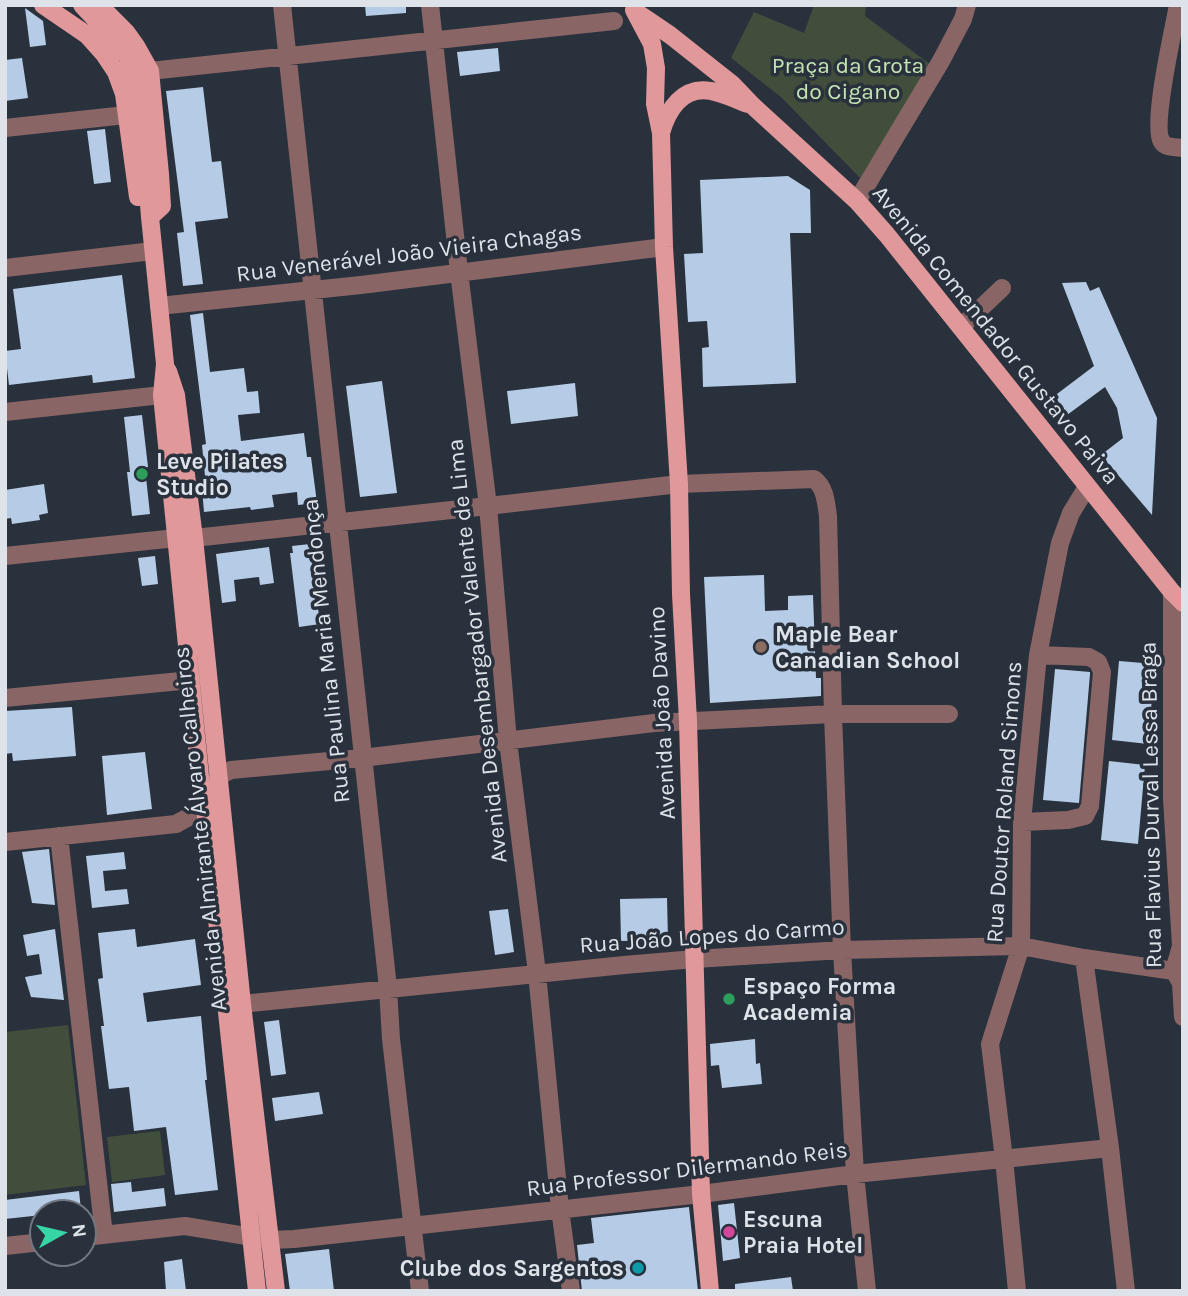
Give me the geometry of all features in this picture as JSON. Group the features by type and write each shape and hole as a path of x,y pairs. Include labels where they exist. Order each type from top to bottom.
{"main road":[{"path":"43,5 87,35 116,72 124,94 141,220 153,247"},
{"path":"82,5 128,57 137,81 150,218"},
{"name":"Avenida Almirante Álvaro Calheiros","path":"99,5 126,32 150,71 162,206 150,218 165,364 163,395 200,776 257,1291"},
{"name":"Avenida Comendador Gustavo Paiva","path":"631,8 732,84 857,201 1177,598"},
{"name":"Avenida João Davino","path":"631,8 652,44 656,68 655,104 661,133 664,247 679,484 681,594 688,721 701,1194 710,1291"},
{"name":"Avenida João Davino","path":"661,133 669,111 687,94 711,91 753,106"},
{"name":"Avenida Almirante Álvaro Calheiros","path":"165,364 176,395 194,538 242,1004 276,1291"}],"street":[{"name":"Rua Paulina Maria Mendonça","path":"282,5 388,988 391,1039 421,1291"},
{"name":"Avenida Desembargador Valente de Lima","path":"430,5 488,506 508,741 537,973 560,1209 571,1291"},
{"path":"857,201 941,61 963,19 967,5"},
{"path":"1175,147 1161,140 1160,115 1178,5"},
{"path":"150,71 614,21"},
{"path":"5,128 126,115"},
{"path":"5,268 153,247"},
{"name":"Rua Venerável João Vieira Chagas","path":"159,306 664,247"},
{"path":"961,327 1002,288"},
{"path":"5,412 163,395"},
{"path":"194,538 679,484 814,479 820,484 828,516 842,950 855,1174 867,1291"},
{"name":"Rua Doutor Roland Simons","path":"1017,1291 990,1045 1021,946 1022,822 1038,655 1060,543 1071,513 1087,487"},
{"path":"5,556 176,538"},
{"name":"Rua Flavius Durval Lessa Braga","path":"1177,598 1172,799 1181,946 1178,969 1183,1017"},
{"path":"1022,822 1068,820 1085,816 1090,806 1102,672 1098,662 1089,657 1038,655"},
{"path":"5,698 191,680"},
{"path":"5,842 176,824 205,808 219,776 231,770 362,758 654,723 833,714 949,714"},
{"path":"59,836 104,1235"},
{"name":"Rua João Lopes do Carmo","path":"242,1004 537,973 842,950 1021,946 1083,958 1178,969"},
{"path":"1083,958 1110,1148 1126,1291"},
{"name":"Rua Professor Dilermando Reis","path":"98,1236 185,1226 271,1240 294,1239 701,1194 855,1174 1110,1148"},
{"path":"5,1245 28,1243"}],"green space":[{"name":"Praça da Grota do Cigano","path":"814,5 866,5 865,16 930,64 860,178 781,97 731,58 754,12 804,33"},
{"path":"68,1025 86,1185 5,1195 5,1032"},
{"path":"160,1131 165,1175 112,1182 107,1137"}],"building":[{"path":"365,5 406,5 406,13 366,16"},
{"path":"25,8 43,21 46,45 30,47"},
{"path":"498,48 500,71 460,76 457,52"},
{"path":"22,58 28,98 5,101 5,60"},
{"path":"203,87 212,162 221,161 228,218 195,222 203,284 183,286 177,233 184,232 166,91"},
{"path":"105,129 111,182 94,184 87,131"},
{"path":"788,176 810,190 811,233 790,233 796,383 703,387 702,348 709,347 707,321 688,322 684,254 703,253 700,180"},
{"path":"122,275 135,378 93,383 92,375 9,385 5,351 21,349 13,289"},
{"path":"1086,282 1090,291 1099,287 1157,418 1152,515 1101,455 1123,438 1117,408 1105,387 1067,415 1053,397 1094,366 1062,283"},
{"path":"203,313 210,372 244,368 247,392 258,391 260,413 238,415 241,441 304,433 307,457 311,457 317,503 298,505 297,492 272,495 274,507 204,512 201,477 205,476 202,445 206,444 190,315"},
{"path":"382,381 397,493 360,497 346,386"},
{"path":"575,383 578,416 511,424 507,391"},
{"path":"142,415 150,514 132,516 124,417"},
{"path":"44,484 48,513 39,515 40,520 12,524 11,518 5,519 5,490"},
{"path":"310,544 320,624 299,627 290,553 293,553 292,546"},
{"path":"269,547 274,583 260,585 259,577 234,580 236,601 222,603 216,554"},
{"path":"155,556 158,584 142,586 138,558"},
{"name":"Maple Bear Canadian School","path":"764,575 765,611 788,610 788,596 813,595 816,678 821,678 821,696 710,703 704,577"},
{"path":"1119,661 1155,664 1148,744 1112,740"},
{"path":"1055,669 1090,672 1079,803 1043,800"},
{"path":"72,707 76,756 13,761 12,753 5,754 5,711"},
{"path":"145,752 152,809 107,815 102,756"},
{"path":"1109,761 1145,765 1138,844 1101,840"},
{"path":"49,849 55,905 32,903 22,852"},
{"path":"124,852 126,869 103,871 105,891 127,889 129,904 92,908 86,856"},
{"path":"667,898 668,940 621,941 620,899"},
{"path":"508,909 514,952 495,955 489,911"},
{"path":"55,929 64,1000 31,997 25,977 42,974 39,954 27,956 23,935"},
{"path":"135,929 137,947 195,939 201,985 143,993 147,1022 201,1016 205,1080 218,1190 175,1195 166,1127 134,1131 129,1087 109,1089 101,1026 104,1026 98,979 103,978 98,933"},
{"path":"279,1020 286,1074 271,1076 264,1022"},
{"path":"755,1039 756,1064 760,1063 762,1084 722,1088 719,1065 711,1066 710,1044"},
{"path":"319,1092 323,1114 275,1121 272,1098"},
{"path":"131,1182 132,1192 164,1188 166,1206 114,1212 111,1184"},
{"path":"79,1191 80,1198 28,1198 28,1217 5,1219 5,1200"},
{"name":"Escuna Praia Hotel","path":"734,1203 740,1258 723,1261 718,1205"},
{"name":"Clube dos Sargentos","path":"689,1207 698,1291 582,1291 577,1245 594,1243 591,1218"},
{"path":"329,1249 334,1291 290,1291 285,1254"},
{"path":"182,1259 186,1291 166,1291 164,1262"},
{"path":"791,1277 793,1291 735,1291 735,1284"}],"place":[{"name":"Leve Pilates Studio","path":"142,474"},
{"name":"Maple Bear Canadian School","path":"761,647"},
{"name":"Espaço Forma Academia","path":"729,999"},
{"name":"Escuna Praia Hotel","path":"729,1232"},
{"name":"Clube dos Sargentos","path":"638,1268"}]}
